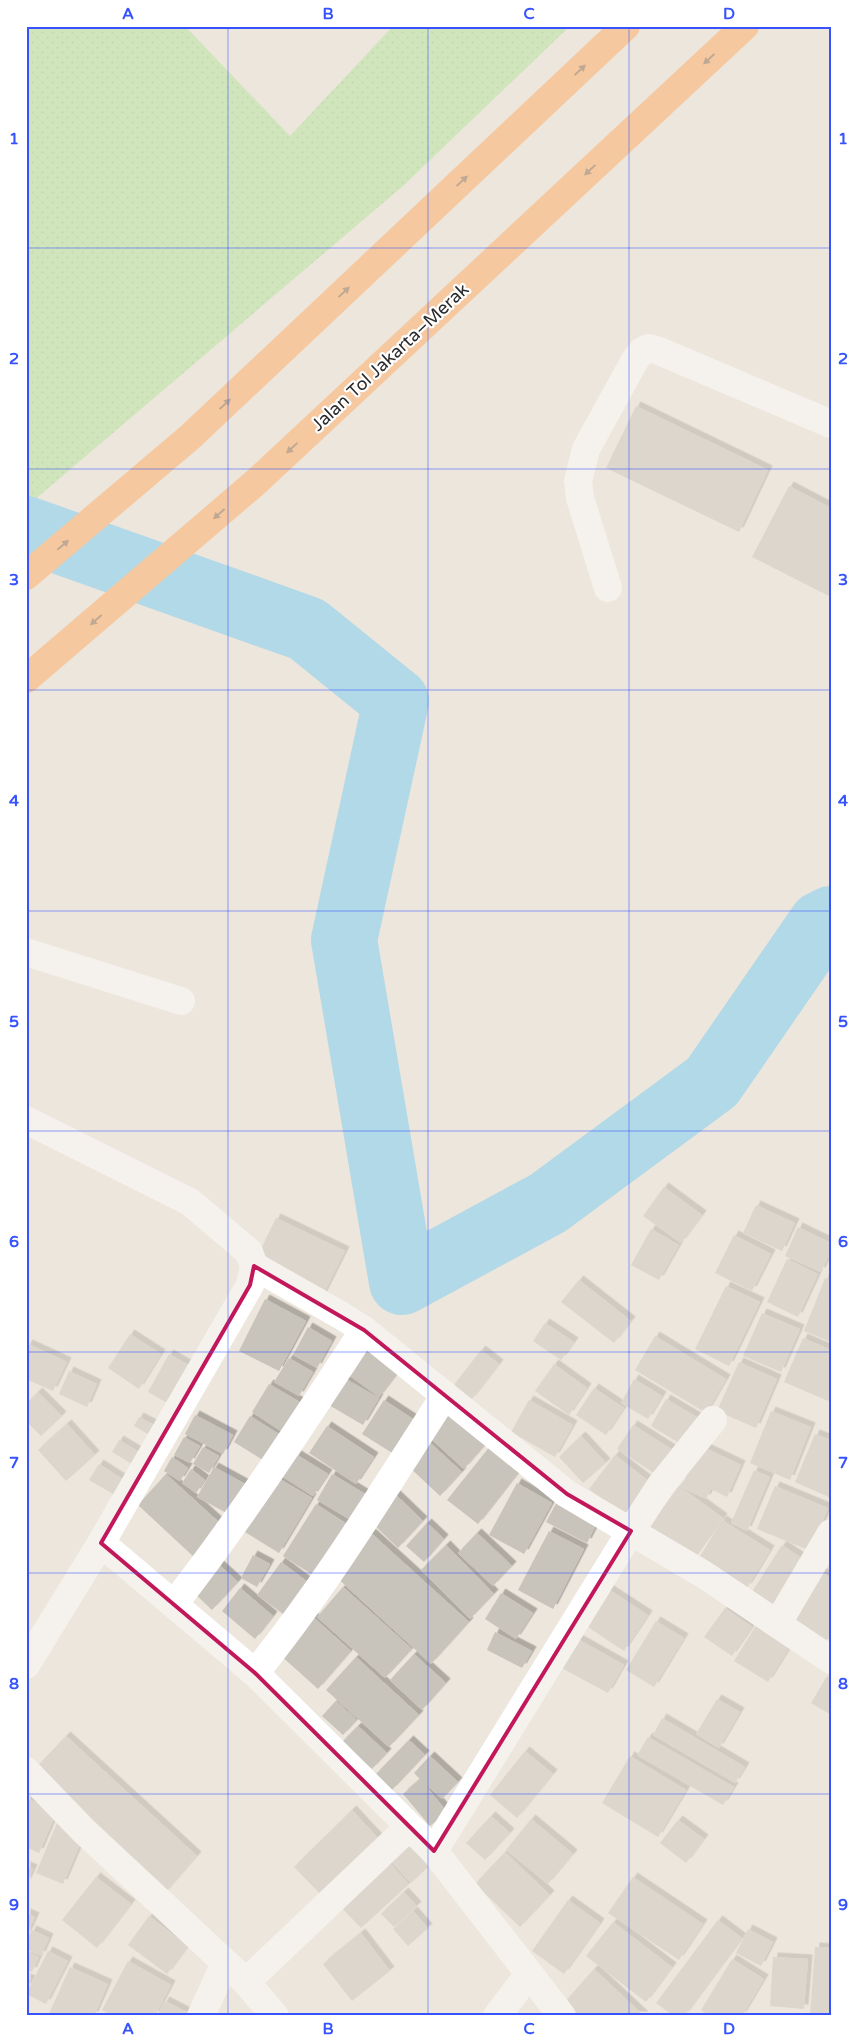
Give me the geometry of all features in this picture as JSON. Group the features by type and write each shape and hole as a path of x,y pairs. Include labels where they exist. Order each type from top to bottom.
{"highway":[{"path":"26,576 190,437 626,26"},
{"name":"Jalan Tol Jakarta–Merak","path":"26,679 256,482 745,26"}],"street":[{"path":"608,588 580,498 578,481 586,449 635,360 642,351 648,348 659,351 831,424"},
{"path":"26,952 181,1001"},
{"path":"26,1120 190,1202 249,1252 254,1266 250,1285 101,1543 26,1665"},
{"path":"254,1266 364,1330 567,1494 703,1574 831,1660"},
{"path":"174,1604 210,1558 277,1462 364,1330"},
{"path":"255,1673 284,1637 356,1533 445,1395"},
{"path":"434,1850 631,1531 661,1486 713,1420"},
{"path":"778,1623 831,1533"},
{"path":"101,1543 255,1673 434,1850 562,2016"},
{"path":"26,1771 84,1831 246,1982 275,2016"},
{"path":"246,1982 409,1827"},
{"path":"201,2016 226,1963"},
{"path":"496,2016 529,1974"}],"highlighted area":[{"path":"254,1266 364,1330 567,1494 631,1531 434,1851 255,1673 101,1543 250,1285"}],"green space":[{"path":"26,26 185,26 290,136 393,26 570,26 403,186 26,507"}],"building":[{"path":"636,406 768,470 739,532 606,468"},
{"path":"789,486 831,508 831,597 752,557"},
{"path":"664,1187 702,1215 681,1243 643,1216"},
{"path":"756,1205 795,1223 782,1251 743,1233"},
{"path":"276,1218 345,1251 322,1297 254,1263"},
{"path":"798,1227 831,1243 831,1251 821,1272 785,1256"},
{"path":"651,1229 679,1245 659,1280 631,1265"},
{"path":"734,1235 771,1254 752,1291 715,1273"},
{"path":"787,1259 818,1274 798,1317 767,1302"},
{"path":"825,1278 831,1281 831,1342 804,1331"},
{"path":"579,1280 631,1321 614,1343 561,1302"},
{"path":"726,1286 760,1302 729,1366 695,1349"},
{"path":"265,1299 306,1321 279,1371 239,1351"},
{"path":"762,1313 800,1329 781,1372 743,1356"},
{"path":"545,1323 574,1342 561,1360 533,1341"},
{"path":"308,1327 332,1341 317,1368 293,1355"},
{"path":"130,1334 161,1354 139,1389 108,1368"},
{"path":"655,1336 726,1379 706,1413 635,1370"},
{"path":"803,1338 831,1350 831,1394 828,1401 784,1382"},
{"path":"28,1344 67,1362 53,1391 26,1379 26,1348"},
{"path":"365,1347 398,1372 379,1397 346,1373"},
{"path":"481,1350 499,1364 471,1400 453,1386"},
{"path":"169,1354 190,1366 169,1404 148,1392"},
{"path":"289,1358 313,1372 299,1396 274,1382"},
{"path":"739,1362 777,1379 756,1428 717,1411"},
{"path":"554,1364 587,1388 569,1415 535,1391"},
{"path":"69,1371 97,1384 87,1407 59,1394"},
{"path":"337,1374 379,1398 363,1425 322,1401"},
{"path":"634,1379 662,1396 648,1419 621,1403"},
{"path":"269,1384 303,1404 284,1433 252,1412"},
{"path":"594,1388 624,1408 606,1435 576,1415"},
{"path":"38,1392 62,1416 41,1436 26,1421 26,1404"},
{"path":"666,1399 705,1422 689,1449 651,1426"},
{"path":"384,1400 419,1423 397,1456 362,1434"},
{"path":"529,1400 573,1425 555,1457 511,1432"},
{"path":"771,1411 811,1427 790,1480 750,1463"},
{"path":"449,1414 484,1446 464,1469 429,1437"},
{"path":"195,1415 233,1435 223,1454 185,1434"},
{"path":"250,1416 282,1436 266,1462 234,1442"},
{"path":"139,1417 158,1427 153,1437 134,1426"},
{"path":"67,1424 95,1455 66,1481 38,1450"},
{"path":"633,1425 676,1452 660,1477 617,1449"},
{"path":"327,1426 374,1457 356,1484 309,1453"},
{"path":"815,1434 831,1440 831,1498 795,1482"},
{"path":"581,1436 606,1463 583,1483 559,1457"},
{"path":"184,1437 200,1446 190,1463 174,1455"},
{"path":"119,1440 144,1455 137,1467 112,1452"},
{"path":"428,1441 462,1472 440,1496 407,1465"},
{"path":"491,1445 521,1469 478,1524 447,1500"},
{"path":"701,1446 741,1465 727,1497 711,1489 706,1499 681,1487"},
{"path":"203,1447 219,1456 209,1473 193,1464"},
{"path":"297,1455 328,1474 313,1496 283,1477"},
{"path":"615,1455 655,1486 629,1519 589,1489"},
{"path":"172,1457 188,1468 180,1481 164,1471"},
{"path":"99,1464 127,1482 118,1497 89,1480"},
{"path":"214,1467 247,1485 230,1515 197,1497"},
{"path":"191,1469 205,1480 196,1493 182,1483"},
{"path":"754,1470 770,1477 747,1531 731,1523"},
{"path":"166,1474 223,1526 195,1558 138,1505"},
{"path":"332,1474 370,1497 354,1522 317,1500"},
{"path":"273,1475 312,1498 279,1553 240,1529"},
{"path":"517,1483 552,1503 524,1554 489,1535"},
{"path":"679,1486 723,1518 692,1560 648,1528"},
{"path":"775,1486 828,1508 811,1551 757,1529"},
{"path":"396,1495 423,1521 398,1548 371,1522"},
{"path":"559,1498 599,1519 587,1543 546,1522"},
{"path":"316,1504 353,1528 319,1579 283,1556"},
{"path":"722,1520 770,1550 747,1588 699,1558"},
{"path":"427,1523 444,1539 424,1562 406,1546"},
{"path":"549,1531 584,1549 553,1609 518,1590"},
{"path":"371,1533 469,1622 431,1664 333,1574"},
{"path":"477,1533 512,1566 493,1586 458,1553"},
{"path":"446,1545 494,1594 470,1619 421,1570"},
{"path":"782,1545 809,1563 775,1615 748,1598"},
{"path":"253,1555 270,1564 257,1587 241,1578"},
{"path":"281,1562 313,1586 290,1619 257,1595"},
{"path":"217,1563 238,1582 212,1610 192,1591"},
{"path":"817,1569 831,1578 831,1633 823,1644 784,1619"},
{"path":"343,1587 412,1649 385,1678 317,1617"},
{"path":"240,1588 273,1616 255,1639 222,1611"},
{"path":"608,1589 648,1615 624,1651 585,1625"},
{"path":"501,1593 533,1613 516,1639 485,1619"},
{"path":"725,1608 752,1627 732,1656 704,1637"},
{"path":"313,1617 351,1651 318,1689 279,1654"},
{"path":"656,1621 684,1638 654,1687 626,1670"},
{"path":"757,1624 791,1645 768,1682 734,1661"},
{"path":"495,1632 532,1651 522,1668 487,1650"},
{"path":"574,1637 624,1665 608,1693 558,1666"},
{"path":"414,1654 446,1683 422,1710 390,1680"},
{"path":"356,1657 419,1715 389,1747 326,1690"},
{"path":"827,1676 831,1678 831,1715 811,1703"},
{"path":"717,1699 740,1712 719,1748 696,1734"},
{"path":"336,1701 357,1720 343,1735 322,1716"},
{"path":"662,1718 745,1767 735,1783 653,1735"},
{"path":"358,1726 387,1753 372,1769 342,1742"},
{"path":"66,1736 197,1856 164,1894 32,1772"},
{"path":"648,1737 734,1787 723,1805 637,1755"},
{"path":"409,1740 425,1755 392,1790 376,1774"},
{"path":"525,1751 553,1774 517,1818 490,1795"},
{"path":"430,1756 458,1782 442,1799 422,1781 447,1812 430,1826 403,1794 420,1779 414,1773"},
{"path":"630,1756 686,1790 658,1837 602,1803"},
{"path":"26,1798 57,1811 39,1853 26,1847"},
{"path":"352,1810 386,1847 328,1902 294,1867"},
{"path":"491,1816 510,1833 485,1860 466,1843"},
{"path":"531,1819 573,1854 548,1884 506,1850"},
{"path":"678,1820 704,1839 686,1863 660,1843"},
{"path":"57,1823 84,1835 63,1884 36,1873"},
{"path":"406,1837 431,1864 411,1883 386,1856"},
{"path":"505,1852 550,1895 520,1927 475,1884"},
{"path":"384,1857 409,1884 361,1928 336,1902"},
{"path":"26,1866 33,1869 26,1884"},
{"path":"96,1877 131,1904 97,1948 62,1920"},
{"path":"633,1877 703,1924 679,1960 608,1913"},
{"path":"404,1892 417,1906 394,1927 381,1914"},
{"path":"568,1900 600,1923 564,1974 532,1951"},
{"path":"413,1911 428,1928 408,1946 393,1929"},
{"path":"26,1913 35,1917 26,1937"},
{"path":"149,1916 188,1946 167,1974 128,1945"},
{"path":"718,1920 742,1938 684,2016 673,2016 656,2003"},
{"path":"613,1922 672,1967 646,2002 586,1956"},
{"path":"748,1929 773,1942 761,1966 736,1953"},
{"path":"32,1930 49,1938 41,1956 26,1949 26,1942"},
{"path":"361,1933 390,1971 352,2001 323,1964"},
{"path":"815,1947 831,1948 831,2016 810,2016"},
{"path":"26,1951 39,1957 32,1972 26,1969"},
{"path":"48,1951 68,1961 46,2004 26,1994"},
{"path":"773,1957 808,1959 804,2009 770,2006"},
{"path":"732,1959 764,1979 742,2016 710,2016 701,2010"},
{"path":"128,1961 171,1985 155,2016 113,2016 102,2010"},
{"path":"70,1967 108,1984 94,2016 48,2016"},
{"path":"594,1969 644,2016 578,2016 564,2003"},
{"path":"26,1978 31,1980 26,1990"},
{"path":"165,2001 194,2016 157,2016"}],"waterway":[{"path":"26,529 307,629 396,701 344,940 402,1282 548,1203 712,1082 821,924 831,919"}]}
